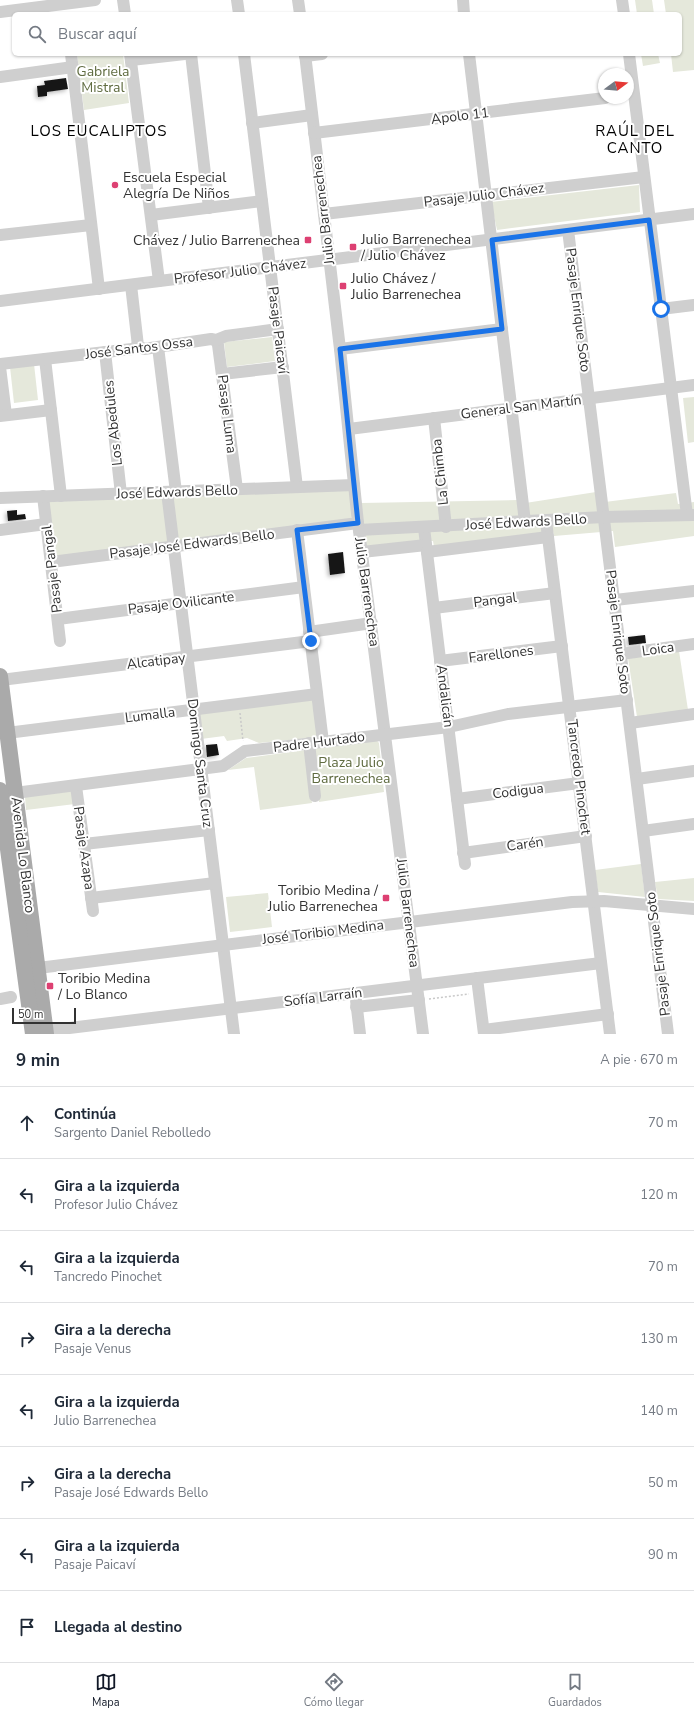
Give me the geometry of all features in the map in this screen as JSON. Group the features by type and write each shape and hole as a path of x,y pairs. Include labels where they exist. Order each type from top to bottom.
{"main road":[{"name":"Avenida Lo Blanco","path":"0,678 7,733 7,791 41,1033"}],"street":[{"path":"7,8 67,6 95,0"},
{"path":"123,0 125,12"},
{"path":"237,0 239,12"},
{"path":"298,0 300,12"},
{"path":"463,0 464,12"},
{"path":"622,0 624,12"},
{"path":"71,56 99,289"},
{"path":"149,56 131,57 159,281"},
{"path":"191,56 209,208"},
{"name":"Pasaje Paicaví","path":"244,56 297,487"},
{"name":"Julio Barrenechea","path":"305,56 340,349 362,552 423,1034"},
{"path":"469,56 525,522"},
{"path":"629,56 630,68"},
{"path":"0,77 73,68"},
{"name":"Apolo 11","path":"314,133 598,99"},
{"path":"632,104 644,177 671,388 690,515"},
{"path":"252,123 312,115"},
{"name":"Pasaje Julio Chávez","path":"324,214 644,177"},
{"path":"151,215 262,201"},
{"name":"Profesor Julio Chávez","path":"0,301 694,214"},
{"path":"0,235 91,225"},
{"name":"Pasaje Enrique Soto","path":"568,230 668,1034"},
{"path":"131,285 138,346"},
{"path":"661,309 694,305"},
{"name":"José Santos Ossa","path":"0,364 105,352 138,346 144,349 211,339 216,340 226,336 278,329"},
{"path":"340,349 502,329"},
{"name":"Pasaje Luma","path":"216,340 218,345 237,490"},
{"name":"Domingo Santa Cruz","path":"158,347 172,492 174,546 200,768 234,1034"},
{"name":"Los Abedules","path":"105,352 120,494"},
{"path":"45,359 61,496"},
{"path":"0,367 3,416 51,410"},
{"path":"222,374 283,367"},
{"name":"General San Martín","path":"348,429 694,385"},
{"name":"La Chimba","path":"434,418 446,527"},
{"name":"José Edwards Bello","path":"0,498 354,485"},
{"name":"Pasaje Pangal","path":"43,496 60,641"},
{"name":"José Edwards Bello","path":"359,527 424,528 604,517 690,515"},
{"name":"Tancredo Pinochet","path":"546,521 610,1034"},
{"path":"0,530 46,524"},
{"name":"Pasaje José Edwards Bello","path":"51,562 297,530 359,527"},
{"name":"Andalicán","path":"424,528 464,858"},
{"path":"297,530 323,742"},
{"name":"José Edwards Bello","path":"362,552 548,537"},
{"name":"Pasaje Ovilicante","path":"58,619 304,587"},
{"path":"615,600 694,590"},
{"name":"Pangal","path":"434,608 556,593"},
{"name":"Alcatipay","path":"0,678 187,657 310,636 372,623"},
{"name":"Loica","path":"621,654 694,644"},
{"name":"Farellones","path":"440,661 562,646"},
{"name":"Lumalla","path":"7,733 317,694"},
{"name":"Padre Hurtado","path":"7,791 76,786 226,765 237,755 245,751 448,727 508,714 627,700"},
{"path":"630,723 694,714"},
{"path":"309,743 315,796"},
{"path":"637,779 694,771"},
{"name":"Codigua","path":"457,799 579,783"},
{"name":"Pasaje Azapa","path":"76,786 93,911"},
{"path":"643,831 694,824"},
{"path":"84,844 208,830"},
{"name":"Carén","path":"464,858 586,836"},
{"path":"91,898 215,883"},
{"name":"José Toribio Medina","path":"31,968 594,901 694,909"},
{"name":"Sofía Larraín","path":"41,1033 108,1029 231,1008 601,963"},
{"path":"477,978 484,1032 608,1014"},
{"path":"355,993 360,1034"},
{"name":"Sofía Larraín","path":"356,1007 419,1000"}],"path":[{"path":"238,704 245,751"},
{"path":"419,1000 479,993"}],"green space":[{"path":"635,0 652,0 654,12 637,12"},
{"path":"664,0 694,0 694,70 673,72 671,56 682,56 682,12 666,12"},
{"name":"Gabriela Mistral","path":"77,56 123,56 129,103 84,110"},
{"path":"641,56 658,56 660,63 643,66"},
{"path":"639,185 640,212 497,230 491,202"},
{"path":"272,337 275,361 227,367 224,342"},
{"path":"34,364 38,400 14,403 10,367"},
{"path":"694,397 694,442 688,443 683,398"},
{"path":"350,488 352,516 350,520 53,561 45,502"},
{"path":"596,492 597,503 676,493 678,504 694,502 694,536 615,547 613,531 554,536 553,531 434,547 433,541 366,546 361,503 518,500 519,504"},
{"path":"679,651 688,710 637,717 628,658"},
{"path":"313,698 318,737 259,743 247,738 227,741 224,736 201,739 197,711"},
{"name":"Plaza Julio Barrenechea","path":"375,738 379,743 384,792 319,802 313,746"},
{"path":"306,750 312,803 260,810 254,767 228,770 246,758"},
{"path":"73,791 75,804 26,810 25,797"},
{"path":"641,864 645,897 598,892 595,870"},
{"path":"694,878 694,901 658,899 655,882"},
{"path":"268,893 272,927 230,932 226,897"}],"building":[{"path":"66,78 68,89 47,92 47,96 38,97 37,86 45,85 44,81"},
{"path":"17,510 17,515 25,514 26,519 8,521 7,511"},
{"path":"343,552 345,573 330,575 328,554"},
{"path":"645,635 646,643 629,645 628,637"},
{"path":"217,744 219,755 207,757 206,745"}],"place":[{"name":"Escuela Especial Alegría De Niños","path":"115,185"},
{"name":"Chávez / Julio Barrenechea","path":"308,240"},
{"name":"Julio Barrenechea / Julio Chávez","path":"353,247"},
{"name":"Julio Chávez / Julio Barrenechea","path":"343,286"},
{"name":"Toribio Medina / Julio Barrenechea","path":"386,898"},
{"name":"Toribio Medina / Lo Blanco","path":"50,986"}],"district":[{"name":"LOS EUCALIPTOS","path":"99,131"},
{"name":"RAÚL DEL CANTO","path":"635,140"}],"route":[{"path":"311,641 297,530 358,523 340,349 502,329 492,240 649,220 661,309"}]}
